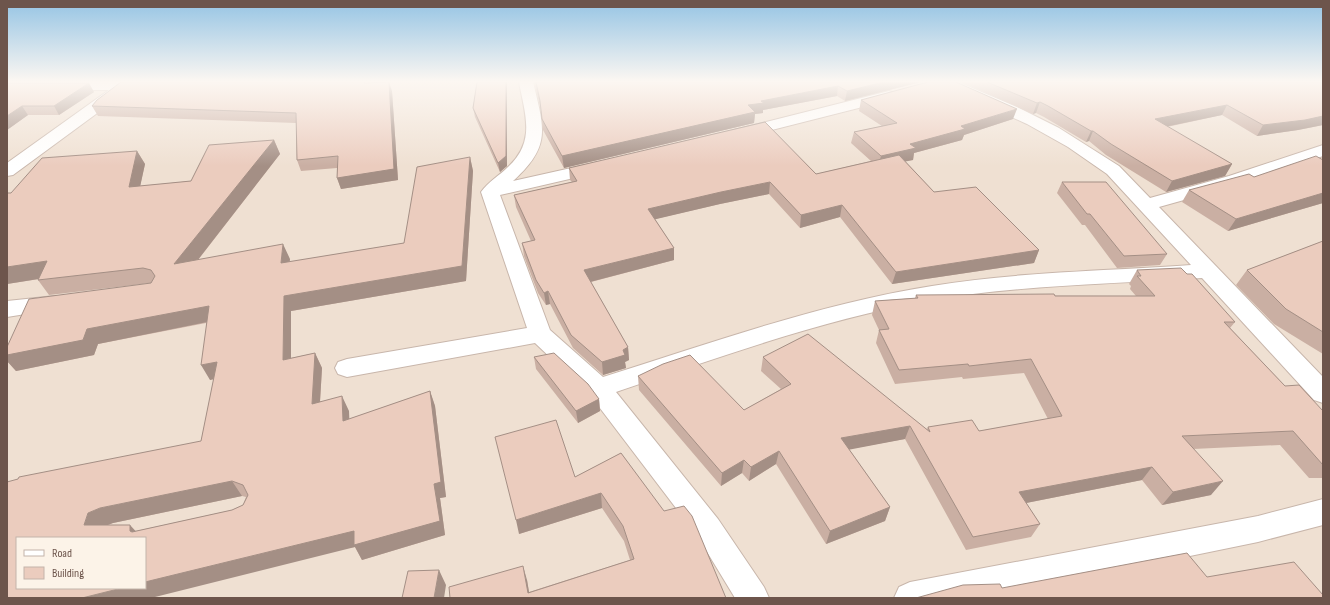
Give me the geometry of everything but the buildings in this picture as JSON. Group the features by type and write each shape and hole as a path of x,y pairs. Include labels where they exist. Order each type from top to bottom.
{"street":[{"path":"7,171 92,110"},
{"path":"490,192 517,169 532,148 534,133 530,110"},
{"path":"727,136 829,110"},
{"path":"1010,110 1088,151 1113,170 1323,393"},
{"path":"1145,205 1234,180 1323,150"},
{"path":"490,192 611,164"},
{"path":"490,192 540,334 599,388 708,528 753,598"},
{"path":"599,388 783,328 862,308 932,293 1018,283 1207,271"},
{"path":"7,309 74,301"},
{"path":"346,368 540,334"},
{"path":"910,598 1258,529 1323,512"}],"shaded area":[{"path":"7,110 1323,110 1323,598 7,598"}]}
